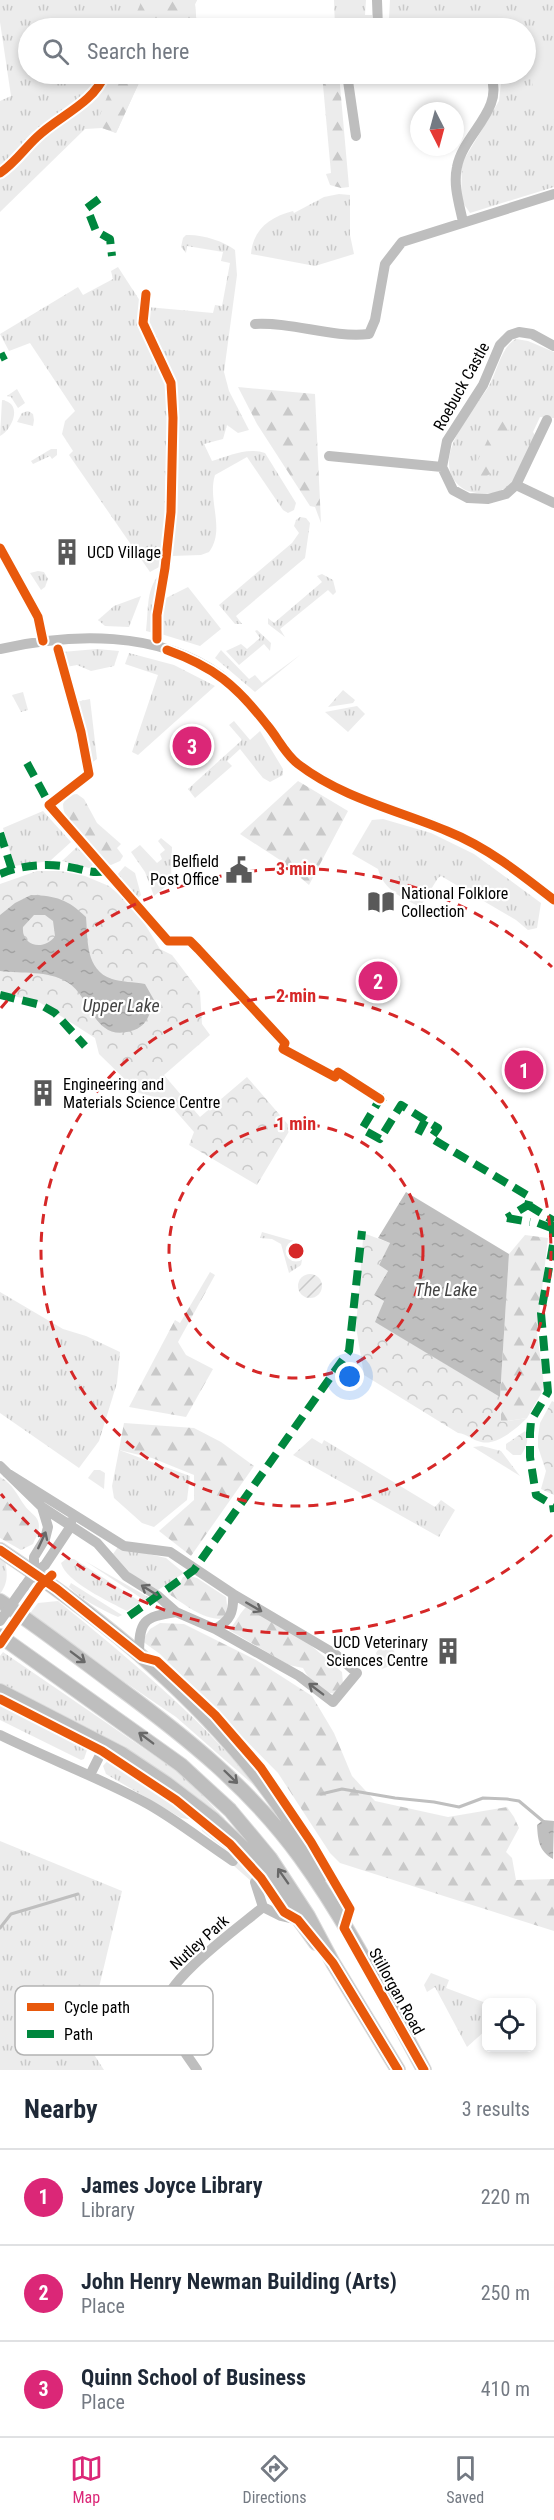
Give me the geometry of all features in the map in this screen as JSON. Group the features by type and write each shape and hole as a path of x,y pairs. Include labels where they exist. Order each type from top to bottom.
{"main road":[{"path":"0,1550 34,1573 139,1655 186,1697 238,1752 257,1776 314,1861 323,1891"},
{"name":"Stillorgan Road","path":"0,1601 155,1714 211,1759 246,1792 274,1825 323,1891 424,2070"},
{"path":"0,1636 145,1737 207,1787 246,1828 270,1858 308,1916 333,1963 398,2070"},
{"path":"0,1691 105,1745 167,1784 233,1836 257,1861 298,1920 333,1963"}],"street":[{"path":"377,0 378,18"},
{"path":"348,84 356,136"},
{"path":"463,222 454,182 457,164 494,97 492,84"},
{"path":"255,324 278,323 350,336 369,334 375,320 385,264 402,242 554,194"},
{"name":"Roebuck Castle","path":"442,467 447,441 483,385 500,345 510,334 532,334 554,346"},
{"path":"329,456 442,467 453,490 468,498 488,499 506,494 516,485 547,420"},
{"path":"516,485 554,503"},
{"path":"0,548 38,617 43,641"},
{"path":"0,649 43,641 132,640 197,661 221,676 246,701 298,764 358,798 418,819 469,841 507,865 554,900"},
{"path":"4,1470 124,1546 170,1552 233,1594 335,1654 357,1673 333,1702 299,1676 215,1629 176,1612 158,1596 126,1576 97,1543 42,1507 4,1470"},
{"path":"34,1573 34,1557 45,1539 48,1527 42,1507"},
{"path":"0,1622 34,1573 45,1565 71,1526 70,1512"},
{"path":"215,1629 226,1623 234,1608 233,1594"},
{"path":"139,1655 139,1631 145,1621 155,1615 176,1612"},
{"path":"0,1735 90,1775 192,1825 233,1861"},
{"path":"90,1775 105,1745"},
{"path":"255,1882 263,1907 281,1916 298,1920"},
{"name":"Nutley Park","path":"173,1986 263,1907"},
{"name":"Nutley Park","path":"188,2055 197,2070"}],"green space":[{"path":"0,0 197,0 195,4 196,18 18,18 18,84 138,84 116,133 102,128 85,129 0,212 0,101 11,96 0,22"},
{"path":"142,0 197,0 195,4 196,18 134,18"},
{"path":"334,0 366,0 365,15 372,15 372,18 335,18"},
{"path":"390,0 554,0 554,187 470,213 461,200 462,163 499,101 501,84 536,84 536,18 389,18"},
{"path":"554,62 554,119 537,121 532,84 536,84 536,65"},
{"path":"112,84 138,84 116,133 102,128 98,120"},
{"path":"323,84 340,84 349,187 341,188 330,185 326,174 331,173"},
{"path":"339,194 350,195 350,235 354,254 315,266 251,254 255,238 264,225 277,217 293,211 294,213 324,197"},
{"path":"186,235 212,239 235,250 237,275 224,372 229,391 249,430 238,433 227,425 223,439 204,444 212,461 245,452 265,453 296,503 294,510 288,513 283,510 247,457 215,475 213,494 216,534 209,552 201,555 171,556 177,470 174,384 148,329 147,307 213,313 215,305 222,306 230,263 221,261 223,252 187,246 186,253 181,247"},
{"path":"118,267 142,304 138,324 169,384 170,446 161,566 150,572 69,455 73,451 62,434 65,421 75,411 30,343 9,351 0,334 78,287 83,295 113,279 111,271"},
{"path":"516,339 528,341 554,352 554,418 540,417 533,432 536,437 511,484 499,491 482,494 461,488 449,469 449,456 453,444 467,418 489,386 503,354"},
{"path":"238,387 315,394 321,523 315,507 310,506 257,424"},
{"path":"17,389 25,403 18,408 11,397 7,396"},
{"path":"2,400 12,406 14,416 9,428 0,436"},
{"path":"510,402 514,407 512,422 491,473 484,478 476,475 475,467 478,460 504,405"},
{"path":"28,411 33,414 33,426 17,422 22,413"},
{"path":"51,449 57,449 57,455 52,459 50,456 33,464 31,461"},
{"path":"300,517 306,518 310,523 305,558 236,616 242,624 235,624 219,605 292,543 299,533 294,526"},
{"path":"163,571 154,615 154,633 146,631 149,599 153,584"},
{"path":"44,572 48,579 41,590 30,573"},
{"path":"322,574 333,580 336,592 333,595 328,590 280,629 285,637 268,624 268,618 274,623 322,582 317,576"},
{"path":"188,587 221,629 200,646 161,634 158,615 162,600"},
{"path":"141,596 129,627 105,626 98,620 114,606"},
{"path":"257,630 271,643 270,651 264,644 239,665 226,651 241,644 247,649 260,638 255,631"},
{"path":"97,649 119,651 114,666 91,671 77,665 66,667 62,652"},
{"path":"221,650 249,679 255,675 262,683 300,655 255,692 215,658"},
{"path":"129,653 174,665 215,686 138,755 132,752 158,675 125,664"},
{"path":"343,690 355,700 353,703 328,707"},
{"path":"23,692 28,710 21,712 12,695"},
{"path":"90,699 97,759 90,764 76,702"},
{"path":"357,706 365,714 348,732 325,712"},
{"path":"234,721 250,740 260,731 283,769 283,775 270,782 263,778 240,749 227,761 232,766 195,798 188,789 242,740 229,725"},
{"path":"298,781 348,811 309,885 280,860 240,834"},
{"path":"77,794 84,799 97,823 121,844 117,848 123,856 120,861 111,865 105,863 73,828 64,812 63,804 68,795"},
{"path":"43,811 71,842 50,861 14,866 3,828"},
{"path":"383,819 431,833 474,854 541,903 537,928 528,930 516,920 441,876 420,907 394,892 385,883 378,869 352,854 372,820"},
{"path":"161,838 172,847 171,882 154,896 145,872 131,852 140,845 157,863 162,859 160,854 165,850 158,841"},
{"path":"77,847 94,864 89,868 62,861"},
{"path":"125,866 135,873 141,895 138,898 117,875"},
{"path":"37,871 61,871 85,876 109,886 135,908 160,949 172,955 200,992 202,1024 210,1035 164,1075 200,1117 247,1077 291,1128 257,1185 189,1145 194,1132 166,1100 139,1093 99,1054 95,1038 39,1002 9,995 0,990 0,884"},
{"path":"262,1232 297,1242 303,1255 301,1265 289,1273 281,1244 272,1239 260,1238"},
{"path":"366,1234 390,1243 379,1265 388,1271 374,1295 384,1301 376,1322 500,1397 501,1422 527,1418 512,1431 494,1441 487,1443 478,1441 458,1433 364,1375 356,1327 363,1239"},
{"path":"525,1235 548,1238 537,1333 544,1384 527,1418 501,1422 500,1397 509,1254"},
{"path":"210,1272 215,1275 178,1342 186,1355 213,1369 186,1417 129,1407 175,1320 180,1323"},
{"path":"310,1274 319,1277 322,1286 319,1295 310,1298 301,1295 298,1286 301,1277"},
{"path":"0,1292 63,1329 86,1336 120,1352 117,1383 99,1441 79,1468 0,1413"},
{"path":"552,1401 554,1402 554,1495 541,1489 546,1471 538,1447 540,1423"},
{"path":"124,1423 194,1428 221,1442 254,1466 191,1556 159,1531 194,1500 194,1475 152,1458 119,1450"},
{"path":"525,1431 527,1440 521,1455 513,1455 506,1449 506,1444"},
{"path":"312,1438 322,1444 324,1440 435,1507 441,1500 455,1510 439,1537 293,1455"},
{"path":"482,1446 501,1451 520,1476 473,1447"},
{"path":"119,1450 190,1476 187,1500 154,1527 142,1523 114,1498 112,1486"},
{"path":"94,1470 105,1473 104,1489 88,1478"},
{"path":"0,1477 12,1486 39,1524 33,1544 21,1550 0,1538"},
{"path":"118,1547 166,1558 184,1573 158,1590 131,1574 113,1554"},
{"path":"0,1556 5,1559 7,1573 5,1585 0,1594"},
{"path":"66,1559 74,1559 141,1602 127,1611 100,1597 71,1577 61,1563"},
{"path":"85,1561 148,1597 144,1600"},
{"path":"183,1577 197,1578 226,1597 228,1613 223,1619 201,1614 169,1594 169,1589 178,1586"},
{"path":"71,1583 122,1615 118,1617 86,1600 69,1587"},
{"path":"58,1601 188,1713 213,1737 258,1789 176,1717 28,1616 38,1603"},
{"path":"249,1604 293,1630 342,1672 343,1684 336,1694 316,1685 303,1668 289,1665 229,1630"},
{"path":"160,1623 184,1624 256,1660 312,1696 334,1733 352,1776 375,1801 448,1817 507,1807 519,1828 506,1852 512,1858 516,1880 554,1879 554,1931 340,1863 330,1853 278,1773 160,1654 142,1641 150,1629"},
{"path":"384,1640 391,1645 402,1667 398,1669 395,1664 382,1669 376,1653"},
{"path":"3,1652 184,1776 225,1819 146,1761 0,1684 0,1656"},
{"path":"0,1704 81,1744 87,1750 84,1759 81,1760 0,1720"},
{"path":"110,1758 194,1815 240,1855 237,1858 202,1831 200,1822 193,1817 181,1818 106,1774 103,1766"},
{"path":"0,1841 122,1891 99,1986 15,1986 15,2055 94,2055 104,2070 0,2070"},
{"path":"240,1856 259,1877 251,1881 234,1866"},
{"path":"431,1973 449,1980 446,1988 482,2002 482,2034 467,2047 435,1987 427,1992 424,1985"}],"water":[{"name":"Upper Lake","path":"31,895 48,896 67,902 86,917 88,944 92,961 97,969 112,979 145,984 154,1000 144,1023 131,1031 118,1033 108,1030 67,982 43,974 0,971 0,915 15,903","holes":["34,915 45,915 53,921 55,936 46,944 34,945 26,939 23,927"]},
{"name":"The Lake","path":"406,1192 509,1254 500,1397 375,1322 384,1301 374,1295 388,1271 379,1265 390,1243 378,1238"},
{"path":"543,1820 554,1821 553,1859 545,1853 539,1841 537,1825"}],"waterway":[{"path":"321,1794 342,1789 459,1807 483,1798 507,1799 519,1801 544,1822"},
{"path":"0,1928 11,1914 78,1894"}],"marked path":[{"path":"99,199 87,208 96,231 110,239 112,256"},
{"path":"0,358 6,355"},
{"path":"27,763 52,809"},
{"path":"0,833 12,870"},
{"path":"0,874 43,865 91,872 105,871"},
{"path":"0,995 41,1005 55,1013 85,1046"},
{"path":"385,1097 380,1099 362,1129 380,1139 401,1105 438,1128 431,1138 530,1197 528,1205 507,1218"},
{"path":"418,1134 427,1117"},
{"path":"528,1205 554,1221"},
{"path":"507,1218 530,1222"},
{"path":"553,1222 553,1245 541,1313 548,1392 531,1421 530,1457 536,1495 553,1505 554,1512"},
{"path":"538,1223 554,1229"},
{"path":"129,1616 194,1570 349,1351 362,1231"}],"cycle path":[{"path":"0,173 46,129 84,101 100,84"},
{"path":"146,294 143,323 171,383 173,418 171,512 157,615 157,639"},
{"path":"0,548 38,617 43,641"},
{"path":"58,649 81,732 89,774 49,805 168,941 190,941 285,1043 283,1049 335,1077 338,1072 380,1099"},
{"path":"167,650 198,663 234,688 256,711 289,756 315,776 351,795 462,837 490,853 554,900"},
{"path":"0,1550 57,1589 142,1657 157,1661 215,1715 261,1768 311,1842 350,1909 344,1928 424,2070"},
{"path":"0,1644 40,1586 52,1575"},
{"path":"0,1699 102,1751 176,1800 230,1844 261,1878 284,1912 298,1920 333,1963 398,2070"}],"place":[{"name":"UCD Village","path":"67,552"},
{"name":"Quinn School of Business","path":"192,746"},
{"name":"Belfield Post Office","path":"239,870"},
{"name":"National Folklore Collection","path":"381,902"},
{"name":"John Henry Newman Building (Arts)","path":"378,981"},
{"name":"James Joyce Library","path":"524,1070"},
{"name":"Engineering and Materials Science Centre","path":"43,1093"},
{"name":"UCD Veterinary Sciences Centre","path":"448,1651"}]}
